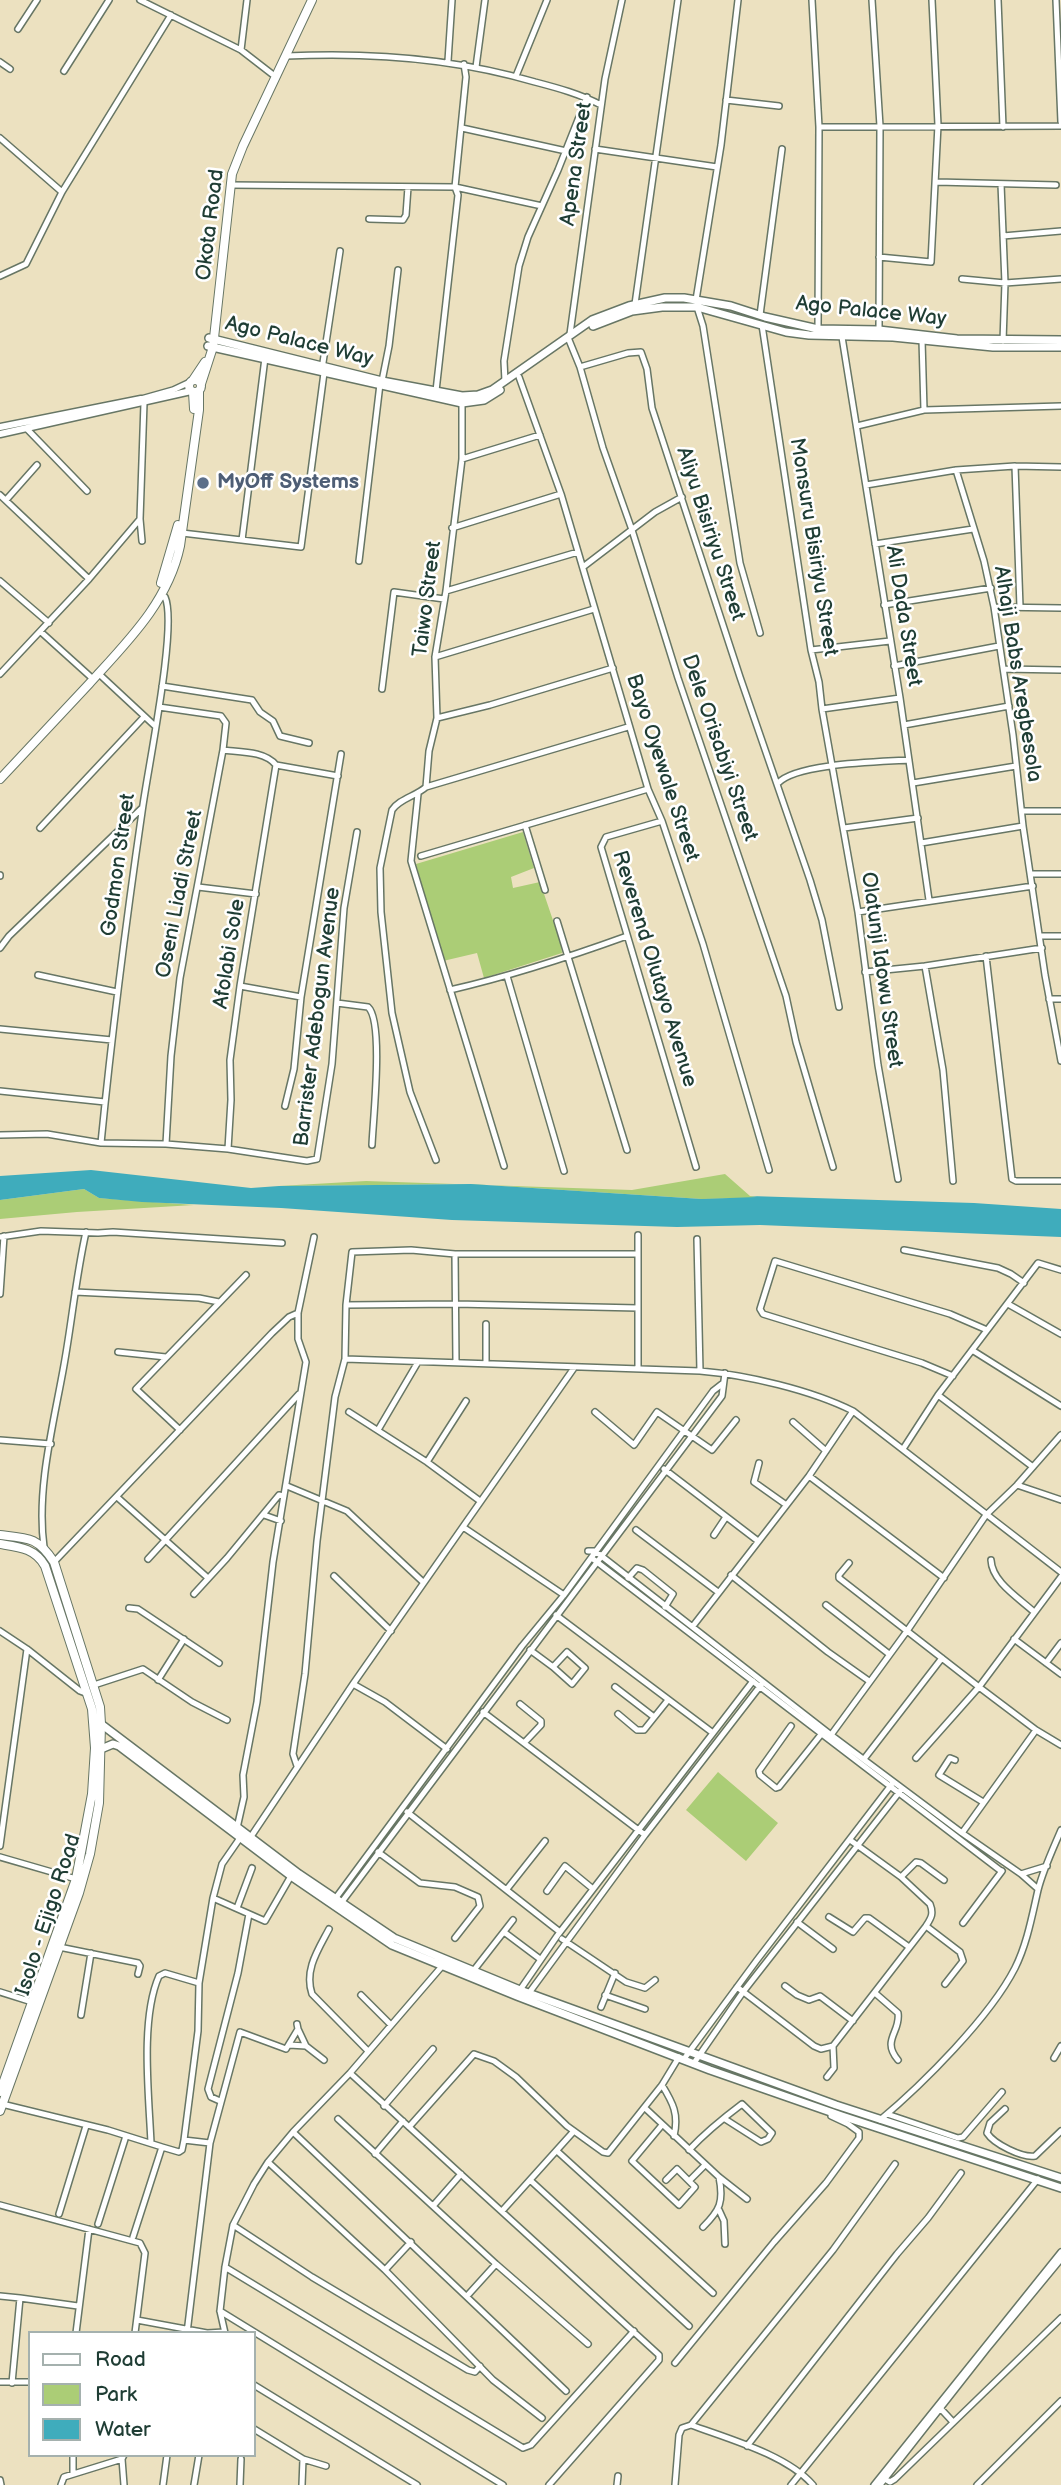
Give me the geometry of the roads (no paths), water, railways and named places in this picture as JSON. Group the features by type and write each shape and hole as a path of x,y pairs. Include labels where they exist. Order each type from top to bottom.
{"main road":[{"name":"Okota Road","path":"137,629 154,601 169,563 177,530 194,418 194,387 211,342 230,185 238,156 310,0"},
{"name":"Okota Road","path":"211,342 228,178 272,74 310,0"},
{"name":"Ago Palace Way","path":"211,342 265,358 462,403 484,400 519,377 592,320 635,304 665,298 696,304 731,306 818,329 879,330 957,339 1061,340"},
{"name":"Ago Palace Way","path":"381,383 471,396 492,390 570,337 598,323 632,311 696,304 763,329 986,347 1061,346"},
{"path":"791,332 795,324"},
{"name":"Ago Palace Way","path":"211,342 322,371"},
{"name":"Okota Road","path":"0,779 96,676 150,614 160,597 177,560 182,533 199,410 194,387"},
{"path":"0,1535 32,1539 44,1546"},
{"path":"0,1544 29,1549 41,1559 89,1695 94,1732 92,1794 76,1879 0,2092"},
{"name":"Isolo - Ejigo Road","path":"1,2107 90,1854 98,1804 100,1707 54,1562 44,1546"},
{"path":"101,1724 392,1945 445,1963 694,2063 1061,2188"},
{"path":"101,1749 113,1744 119,1746 291,1876 336,1904"},
{"path":"445,1963 474,1970 520,1990 880,2120 1061,2178"}],"street":[{"path":"18,29 37,0"},
{"path":"64,71 109,0"},
{"path":"140,0 241,50 272,74"},
{"path":"241,50 247,0"},
{"path":"448,61 452,0"},
{"path":"466,77 476,67 485,0"},
{"path":"516,76 547,0"},
{"name":"Apena Street","path":"570,337 601,105 622,0"},
{"path":"635,304 678,0"},
{"path":"738,0 696,304 707,349 740,563 760,633"},
{"path":"812,0 819,127 818,329"},
{"path":"872,0 880,126 879,330"},
{"path":"879,257 932,262 938,125 932,0"},
{"path":"998,0 1003,127"},
{"path":"819,127 1003,127 1061,124 1056,0"},
{"path":"0,276 26,264 62,192 172,15"},
{"path":"285,56 334,54 448,61 516,76 587,97 601,105"},
{"path":"464,64 478,54"},
{"path":"0,62 9,69"},
{"path":"436,391 458,195 455,187 466,77 464,64"},
{"path":"505,381 504,361 519,266 528,237 587,97"},
{"path":"726,100 779,106"},
{"path":"462,128 566,151"},
{"path":"0,138 62,192"},
{"path":"595,149 717,167"},
{"path":"760,315 782,149"},
{"path":"937,182 1056,185"},
{"path":"1001,184 1005,283 1003,341"},
{"path":"230,185 455,187 542,206"},
{"path":"369,219 405,219 408,187"},
{"path":"1003,236 1061,231"},
{"path":"182,533 301,547 322,371 340,251"},
{"path":"359,561 398,270"},
{"path":"962,279 1005,283 1061,279"},
{"name":"Monsuru Bisiriyu Street","path":"763,329 811,650 820,682 832,766"},
{"name":"Dele Orisabiyi Street","path":"570,337 681,688 786,996 796,1042 833,1167"},
{"name":"Ali Dada Street","path":"842,337 900,698 929,900"},
{"path":"922,340 923,410"},
{"name":"Aliyu Bisiriyu Street","path":"580,367 628,353 641,352 647,369 652,408 822,920 839,1007"},
{"path":"242,540 265,358"},
{"name":"Bayo Oyewale Street","path":"519,377 561,494 648,789 662,821 703,944 769,1170"},
{"path":"0,434 194,387"},
{"path":"0,427 142,401"},
{"path":"142,401 142,541"},
{"name":"Taiwo Street","path":"426,787 429,751 437,718 435,657 462,459 462,403"},
{"path":"857,426 923,410 1061,406"},
{"path":"27,429 87,491"},
{"path":"462,459 540,435"},
{"path":"6,500 37,465"},
{"path":"866,485 956,470 1015,466 1061,467"},
{"path":"1015,466 1020,607"},
{"name":"Alhaji Babs Aregbesola","path":"956,470 994,607 1023,827 1061,1061"},
{"path":"452,528 561,494"},
{"path":"0,495 89,579"},
{"path":"583,567 667,504 682,497"},
{"path":"0,673 41,632 140,519"},
{"path":"875,544 973,529"},
{"path":"446,591 578,552"},
{"path":"0,581 49,623"},
{"path":"884,605 990,588"},
{"path":"382,689 394,592 444,599"},
{"name":"Godmon Street","path":"100,1143 142,807 162,686 168,603 165,597 160,597"},
{"path":"994,607 1061,608"},
{"path":"435,657 594,609"},
{"path":"41,632 155,726"},
{"path":"811,650 890,641"},
{"path":"894,666 999,646"},
{"path":"437,718 613,668"},
{"path":"1004,669 1061,670"},
{"path":"162,686 252,700 260,712 273,721 280,736 309,743"},
{"path":"822,709 900,698"},
{"path":"904,725 1009,706"},
{"name":"Oseni Liadi Street","path":"159,707 223,716 226,723 180,978 171,1056 166,1144"},
{"path":"40,828 144,717"},
{"path":"436,1160 410,1092 394,1023 381,912 380,868 391,810 426,787 628,727"},
{"path":"223,750 272,759 276,765 338,776"},
{"path":"285,1106 294,1069 301,997 341,754"},
{"path":"778,783 790,776 832,766 909,760"},
{"name":"Afolabi Sole","path":"228,1149 231,1111 230,1060 276,765"},
{"name":"Olatunji Idowu Street","path":"832,766 858,912 898,1179"},
{"path":"913,783 1016,766"},
{"path":"421,856 648,789"},
{"path":"418,794 411,860 438,957 504,1166"},
{"path":"0,948 9,936 142,807"},
{"path":"1022,811 1061,811"},
{"path":"844,828 918,818"},
{"name":"Reverend Olutayo Avenue","path":"662,821 610,835 602,842 601,847 696,1167"},
{"path":"525,825 545,890"},
{"path":"921,843 1023,827"},
{"name":"Barrister Adebogun Avenue","path":"228,1149 307,1161 318,1157 332,1063 344,908 357,832"},
{"path":"1032,874 1061,874"},
{"path":"858,912 1033,886"},
{"path":"198,887 256,894"},
{"path":"557,920 627,1150"},
{"path":"450,990 507,976 627,936"},
{"path":"1041,936 1061,936"},
{"path":"865,972 925,966 1042,948"},
{"path":"986,956 1012,1179 1061,1181"},
{"path":"925,966 943,1070 953,1181"},
{"path":"38,975 117,992"},
{"path":"507,976 564,1171"},
{"path":"240,986 301,997"},
{"path":"1049,999 1061,999"},
{"path":"337,1003 368,1007 373,1013 377,1042 372,1145"},
{"path":"0,1029 112,1040"},
{"path":"0,1091 105,1102"},
{"path":"0,1135 47,1134 100,1143 228,1149"},
{"path":"0,1294 2,1237 41,1231 113,1231 282,1243"},
{"path":"44,1546 43,1489 86,1232"},
{"path":"638,1235 638,1369"},
{"path":"237,1828 244,1797 243,1775 257,1702 273,1562 306,1362 298,1339 298,1313 314,1237"},
{"path":"697,1239 700,1371"},
{"path":"297,1766 293,1754 308,1648 335,1397 345,1359 346,1305 352,1252 411,1250 455,1254 638,1254"},
{"path":"904,1250 998,1268 1012,1273 1024,1283"},
{"path":"455,1254 456,1362"},
{"path":"953,1376 922,1363 764,1314 760,1309 775,1261 950,1314 987,1330"},
{"path":"903,1449 938,1395 1038,1263 1061,1270"},
{"path":"180,1430 136,1390 246,1275"},
{"path":"75,1292 199,1298 219,1303"},
{"path":"346,1305 456,1304 638,1308"},
{"path":"1008,1304 1061,1334"},
{"path":"54,1562 272,1333 289,1317 298,1313"},
{"path":"486,1324 486,1363"},
{"path":"972,1350 1061,1406"},
{"path":"118,1352 166,1357"},
{"path":"345,1359 725,1373 829,1399 853,1411 1061,1574 979,1687 916,1758"},
{"path":"378,1430 418,1362"},
{"path":"250,1838 353,1684 574,1368"},
{"path":"662,1467 692,1435 722,1395 725,1373"},
{"path":"336,1904 401,1809 530,1650 593,1559 662,1467 713,1391 722,1384"},
{"path":"148,1559 299,1394"},
{"path":"938,1395 1033,1467"},
{"path":"426,1462 466,1401"},
{"path":"693,1626 809,1476 853,1411"},
{"path":"349,1412 426,1462 480,1502"},
{"path":"595,1412 634,1445 657,1412 712,1450 736,1420"},
{"path":"793,1422 826,1451"},
{"path":"831,1735 907,1631 986,1515 1061,1435"},
{"path":"0,1440 51,1444"},
{"path":"759,1463 754,1482 785,1504"},
{"path":"662,1467 758,1541"},
{"path":"809,1476 944,1578"},
{"path":"1017,1485 1061,1500"},
{"path":"287,1486 347,1510 424,1582"},
{"path":"194,1594 279,1495 284,1496"},
{"path":"117,1497 208,1578"},
{"path":"264,1515 281,1521"},
{"path":"714,1535 726,1517"},
{"path":"463,1527 566,1597"},
{"path":"636,1530 718,1592"},
{"path":"598,1553 665,1607 765,1681 823,1732 864,1759 892,1784"},
{"path":"593,1559 752,1683 900,1790 1001,1871"},
{"path":"991,1560 991,1570 1034,1612"},
{"path":"849,1563 839,1578 1036,1730 1061,1745"},
{"path":"628,1578 637,1568 643,1570 673,1594 665,1607"},
{"path":"731,1575 869,1681"},
{"path":"334,1576 391,1631"},
{"path":"375,1850 408,1813 522,1646 566,1597"},
{"path":"826,1605 889,1654"},
{"path":"129,1608 138,1609 219,1663"},
{"path":"556,1615 713,1733"},
{"path":"0,1631 89,1695"},
{"path":"158,1679 184,1639"},
{"path":"1014,1639 1061,1674"},
{"path":"1046,1663 1061,1643"},
{"path":"0,1846 27,1649"},
{"path":"530,1650 572,1684 585,1668 567,1652 553,1667"},
{"path":"864,1759 942,1658"},
{"path":"94,1685 143,1669 192,1702 227,1720"},
{"path":"520,1990 558,1934 757,1675"},
{"path":"529,1993 645,1835 765,1681"},
{"path":"353,1684 385,1702 447,1749"},
{"path":"615,1687 654,1717"},
{"path":"618,1714 640,1731 644,1731 668,1700"},
{"path":"520,1704 541,1721 541,1725 524,1743"},
{"path":"480,1710 645,1835"},
{"path":"791,1726 759,1771 760,1775 776,1788 823,1732"},
{"path":"962,1833 1036,1730"},
{"path":"955,1760 950,1758 939,1775 983,1802"},
{"path":"410,2127 474,2054 494,2061 516,2077 574,2131 608,2153 681,2058 690,2051 892,1784"},
{"path":"900,1790 1021,1874 1038,1889"},
{"path":"694,2063 743,1992 900,1790"},
{"path":"401,1809 483,1873 508,1889 565,1941 626,1982 645,1988 655,1980"},
{"path":"880,2120 928,2074 990,2006 1016,1967 1036,1907 1038,1889 1061,1830"},
{"path":"1,2107 126,2136 181,2152 198,2031 199,1983 213,1898 222,1864 240,1838"},
{"path":"737,1987 821,2049 833,2046 875,1993 933,1915 930,1904 901,1877 850,1840"},
{"path":"508,1889 545,1841"},
{"path":"375,1850 421,1883 458,1888 481,1900 480,1906 455,1938"},
{"path":"0,1857 76,1879"},
{"path":"901,1877 916,1862 944,1880"},
{"path":"547,1891 565,1866 593,1889"},
{"path":"963,1923 1006,1866"},
{"path":"1021,1874 1046,1866"},
{"path":"237,1908 252,1868"},
{"path":"213,1898 265,1921 291,1876"},
{"path":"208,2094 238,1973 249,1914"},
{"path":"829,1917 853,1932 865,1918 869,1918 909,1947"},
{"path":"474,1970 513,1920"},
{"path":"797,1923 833,1949"},
{"path":"926,1926 963,1957 963,1961 945,1984"},
{"path":"329,1929 312,1961 308,1982 312,1994 368,2052"},
{"path":"504,1932 540,1959"},
{"path":"59,1947 138,1963 138,1974"},
{"path":"81,2015 91,1953"},
{"path":"225,2331 220,2311 233,2225 268,2162 350,2073 445,1963"},
{"path":"151,2143 148,2042 156,1983 159,1976 165,1973 199,1983"},
{"path":"601,2007 615,1973"},
{"path":"785,1986 808,2000 820,1996 853,2021"},
{"path":"0,1992 32,2002"},
{"path":"875,1993 898,2013 899,2019 892,2036 891,2049 898,2060"},
{"path":"361,1995 391,2025"},
{"path":"605,1995 645,2009"},
{"path":"137,2320 188,2331 210,2143 240,2032 283,2049 289,2045 298,2027 306,2046 324,2060"},
{"path":"289,2045 306,2046"},
{"path":"827,2077 834,2068 833,2046"},
{"path":"1054,2058 1061,2046"},
{"path":"384,2105 433,2049"},
{"path":"350,2073 659,2355 659,2360 549,2485"},
{"path":"662,2085 676,2107 674,2136"},
{"path":"191,2090 208,2094 220,2101"},
{"path":"887,2114 958,2138 963,2137 1002,2092"},
{"path":"689,2150 717,2121 725,2119 743,2105 772,2133 768,2139 761,2142 725,2119"},
{"path":"645,2108 705,2165 747,2199"},
{"path":"1005,2109 990,2123 987,2133 993,2141 1026,2155 1035,2156 1061,2132"},
{"path":"676,2363 774,2242 826,2183 859,2138 859,2132 855,2128 831,2116 832,2112"},
{"path":"338,2119 588,2344"},
{"path":"376,2154 403,2121"},
{"path":"662,2125 632,2161 679,2204 694,2190 690,2180 677,2169 666,2180"},
{"path":"59,2214 86,2126"},
{"path":"502,2211 574,2131"},
{"path":"293,2132 566,2391"},
{"path":"98,2224 126,2136"},
{"path":"184,2140 210,2143"},
{"path":"133,2236 162,2147"},
{"path":"557,2151 713,2293"},
{"path":"268,2162 385,2270 497,2384 542,2418"},
{"path":"691,2425 834,2250 895,2164"},
{"path":"690,2180 705,2165"},
{"path":"747,2446 961,2173"},
{"path":"433,2206 461,2174"},
{"path":"719,2177 719,2210 724,2221 725,2244"},
{"path":"791,2485 1038,2179"},
{"path":"530,2180 690,2326"},
{"path":"0,2205 139,2243 144,2248 135,2331"},
{"path":"703,2227 719,2210"},
{"path":"233,2225 312,2277 457,2364 472,2371 478,2370 480,2366"},
{"path":"76,2331 89,2229"},
{"path":"385,2270 411,2242"},
{"path":"874,2485 1061,2252"},
{"path":"880,2485 1061,2259"},
{"path":"467,2296 496,2264"},
{"path":"225,2267 523,2448 531,2445 634,2331"},
{"path":"0,2296 78,2306"},
{"path":"12,2383 20,2298"},
{"path":"220,2311 252,2331"},
{"path":"885,2479 892,2481 1061,2318"},
{"path":"256,2333 500,2484"},
{"path":"0,2382 28,2382"},
{"path":"256,2386 417,2485"},
{"path":"978,2485 1061,2400"},
{"path":"940,2408 953,2422"},
{"path":"675,2485 680,2431 691,2425 747,2446 801,2471 813,2485"},
{"path":"256,2430 303,2459 326,2466"},
{"path":"73,2457 74,2473"},
{"path":"61,2485 64,2477 123,2457 124,2485"},
{"path":"163,2485 167,2457"},
{"path":"194,2485 199,2457"},
{"path":"240,2485 241,2459"},
{"path":"302,2485 303,2459"},
{"path":"617,2485 618,2476"}],"water":[{"path":"91,1170 251,1188 471,1184 702,1199 757,1197 750,1196 974,1203 1061,1209 1061,1237 760,1225 677,1227 452,1220 142,1202 99,1198 84,1189 0,1200 0,1176"}],"place":[{"name":"MyOff Systems","path":"203,483"}]}
